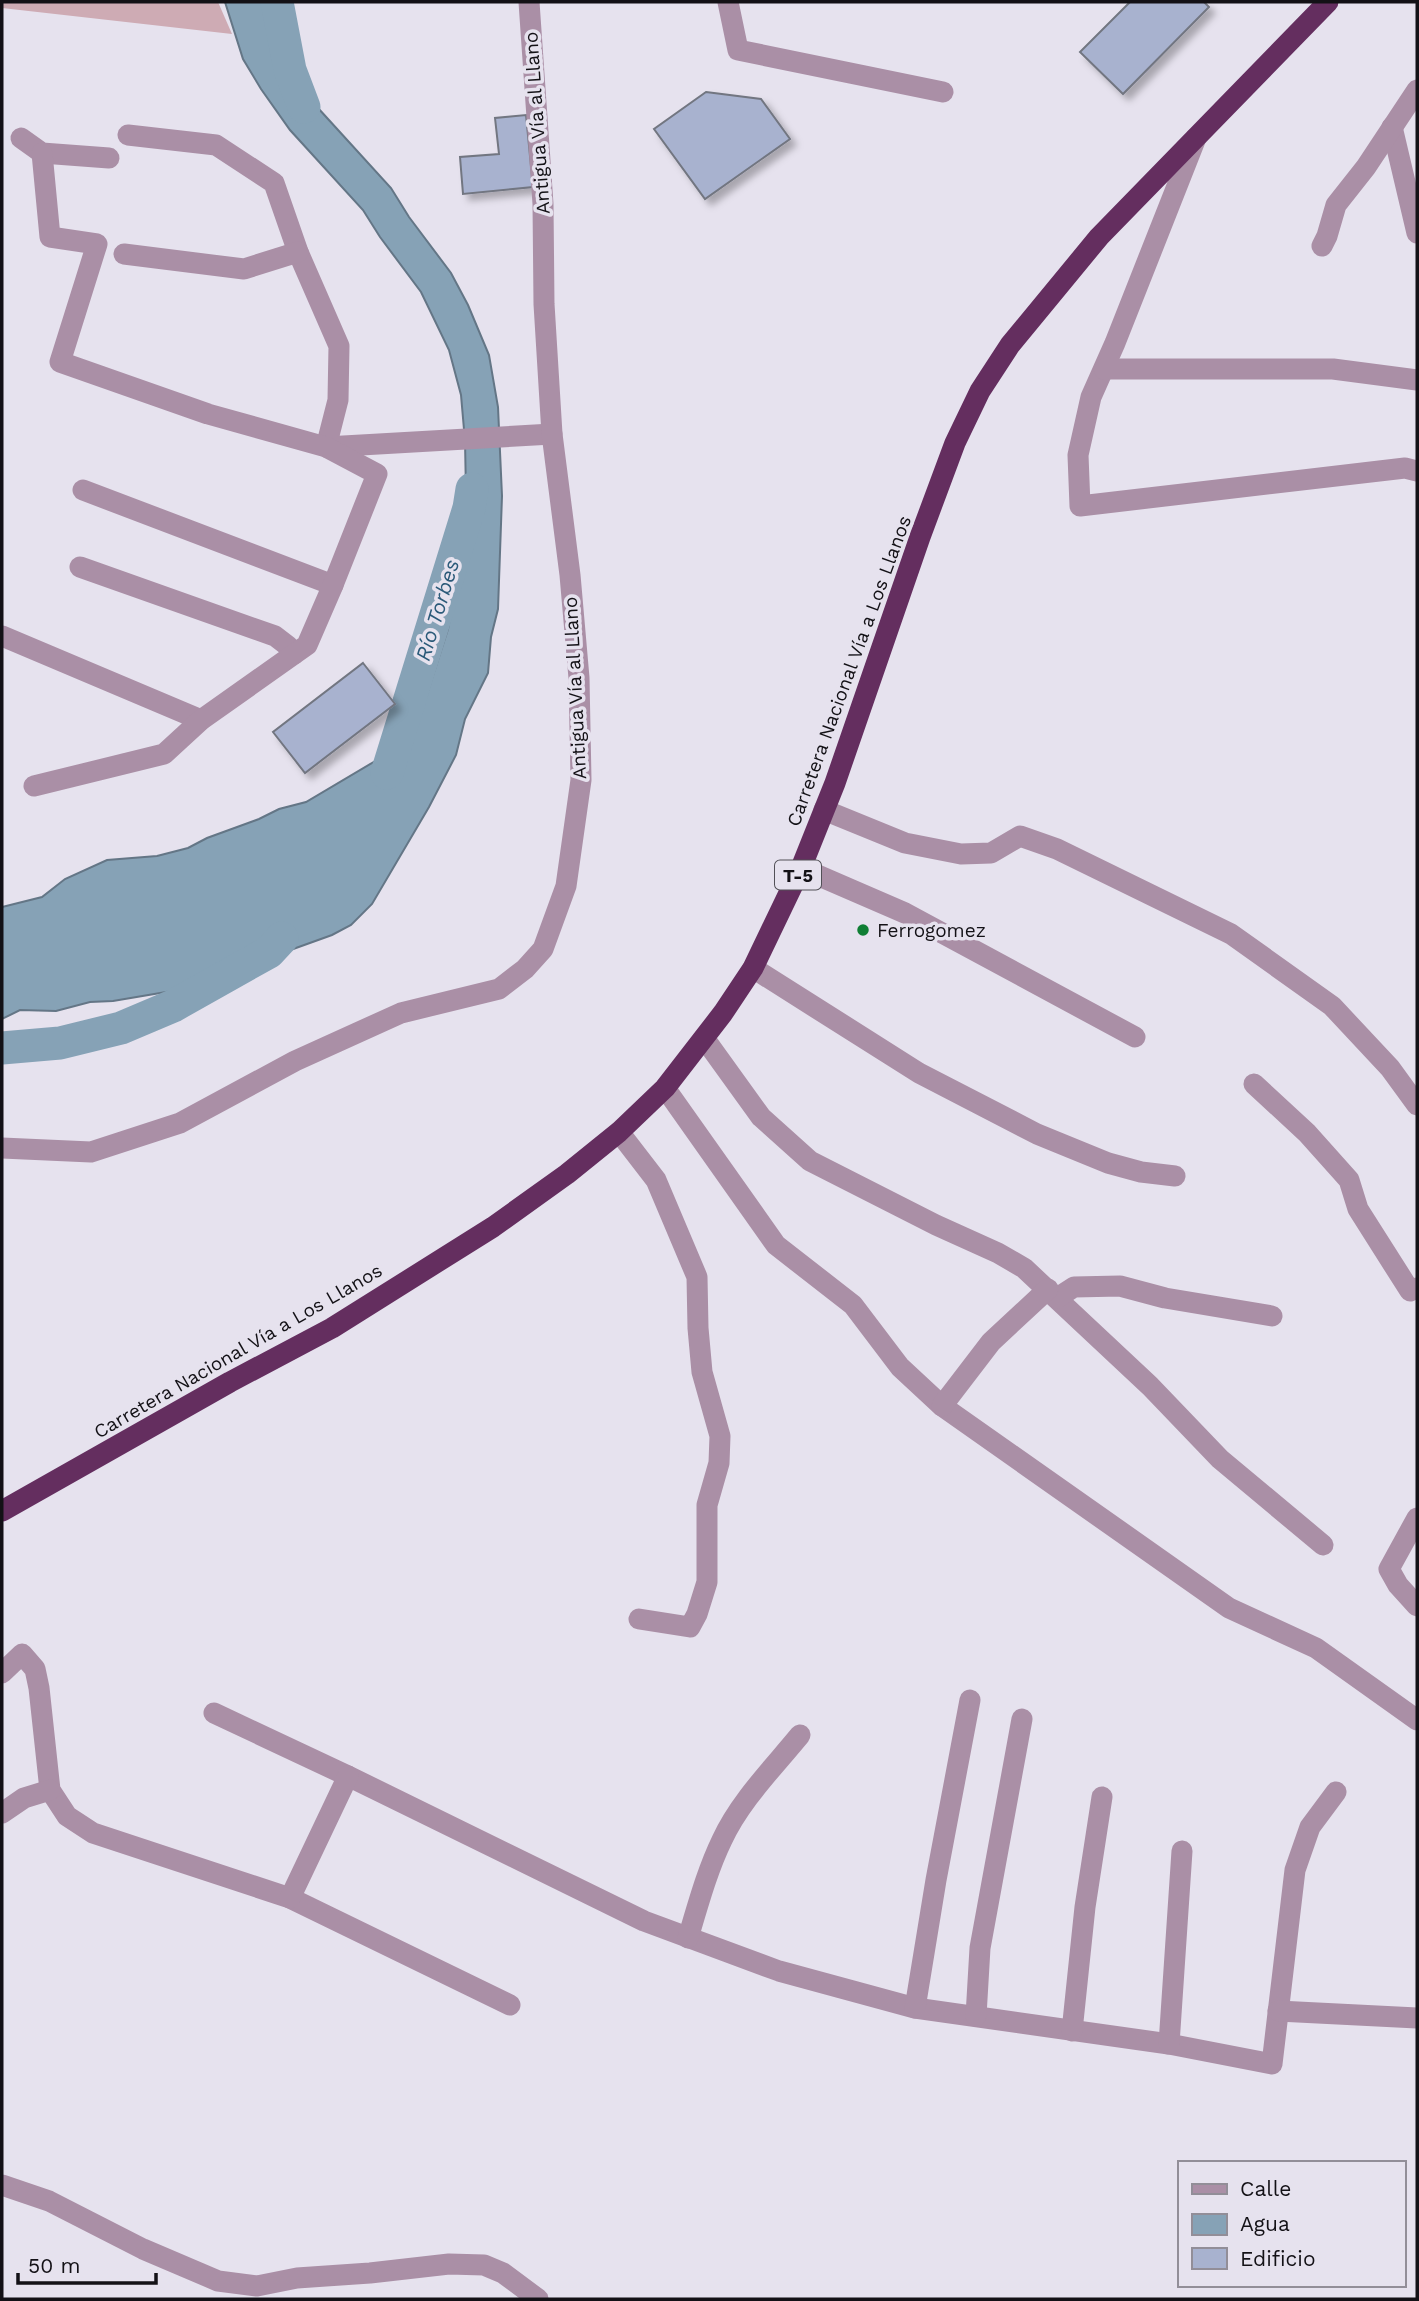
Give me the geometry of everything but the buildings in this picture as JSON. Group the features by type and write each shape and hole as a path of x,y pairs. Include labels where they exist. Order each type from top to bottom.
{"highway":[{"name":"Carretera Nacional Vía a Los Llanos","path":"2,1511 230,1382 332,1328 493,1227 567,1174 619,1132 665,1088 753,968 802,868 955,443 980,391 1010,345 1099,237 1328,2"}],"street":[{"name":"Antigua Vía al Llano","path":"2,1148 91,1152 180,1123 295,1061 401,1013 499,989 525,969 543,949 566,886 581,780 579,678 570,575 552,434 544,304 543,204 529,2"},
{"path":"729,2 738,50 943,92"},
{"path":"1322,246 1336,205 1366,167 1417,90"},
{"path":"1392,127 1417,233"},
{"path":"128,135 216,145 274,183 298,253 339,346 338,400 326,447"},
{"path":"21,138 42,153 109,158"},
{"path":"1196,138 1091,397 1078,455 1080,506 1405,468 1417,471"},
{"path":"34,786 164,754 201,720 307,645 377,474 326,447 208,414 60,362 97,244 50,237 42,153"},
{"path":"124,254 244,270 298,253"},
{"path":"1104,369 1332,369 1417,380"},
{"path":"326,447 552,434"},
{"path":"83,490 333,585"},
{"path":"80,567 275,636 294,654"},
{"path":"2,636 201,720"},
{"path":"824,810 905,843 961,854 991,853 1020,836 1057,849 1231,934 1332,1006 1390,1068 1417,1105"},
{"path":"802,868 905,913 1135,1037"},
{"path":"753,968 919,1073 1037,1134 1108,1163 1141,1172 1175,1176"},
{"path":"704,1038 761,1117 810,1161 1024,1268 1150,1386 1220,1459 1323,1545"},
{"path":"1254,1084 1307,1133 1349,1180 1357,1209 1410,1291 1417,1288"},
{"path":"665,1088 776,1245 853,1305 900,1367 942,1406 1229,1608 1317,1648 1417,1720"},
{"path":"619,1132 656,1180 697,1277 702,1372 720,1436 719,1463 707,1505 708,1582 697,1615 690,1627 639,1619"},
{"path":"942,1406 991,1342 1052,1293 1074,1287 1121,1286 1165,1298 1272,1316"},
{"path":"1417,1518 1390,1569 1398,1586 1417,1605"},
{"path":"2,1673 22,1654 35,1669 50,1790 67,1816 93,1833 290,1898 510,2005"},
{"path":"915,2008 970,1700"},
{"path":"214,1713 644,1921 779,1972 915,2008 1169,2044 1272,2064 1295,1870 1310,1827 1336,1792"},
{"path":"976,2016 983,1925 1022,1719"},
{"path":"688,1938 704,1883 722,1838 751,1794 800,1735"},
{"path":"290,1898 348,1776"},
{"path":"2,1813 24,1797 50,1790"},
{"path":"1072,2031 1085,1907 1102,1797"},
{"path":"1169,2044 1182,1851"},
{"path":"1279,2011 1417,2018"},
{"path":"2,2185 49,2201 144,2249 218,2281 257,2286 297,2278 449,2264 484,2265 503,2273 538,2299"}],"shaded area":[{"path":"2,2 218,2 232,34 2,8"}],"water":[{"path":"225,2 262,2 275,42 300,83 318,108 391,188 451,273 489,355 498,407 502,496 498,609 491,637 488,673 465,719 456,755 429,807 372,904 351,925 332,935 271,957 206,974 172,991 90,1002 56,1011 20,1010 2,1019 2,907 42,897 65,879 107,860 157,856 188,848 279,809 306,802 377,760 426,697 448,629 460,567 459,547 466,494 461,395 449,350 421,292 363,210 290,130 261,89 243,59"}],"waterway":[{"name":"Río Torbes","path":"277,2 290,70 304,107"},
{"name":"Río Torbes","path":"387,773 469,508 472,489"},
{"name":"Río Torbes","path":"2,1048 60,1043 121,1028 173,1006 269,952 282,938"}],"place":[{"name":"Ferrogomez","path":"863,930"}]}
